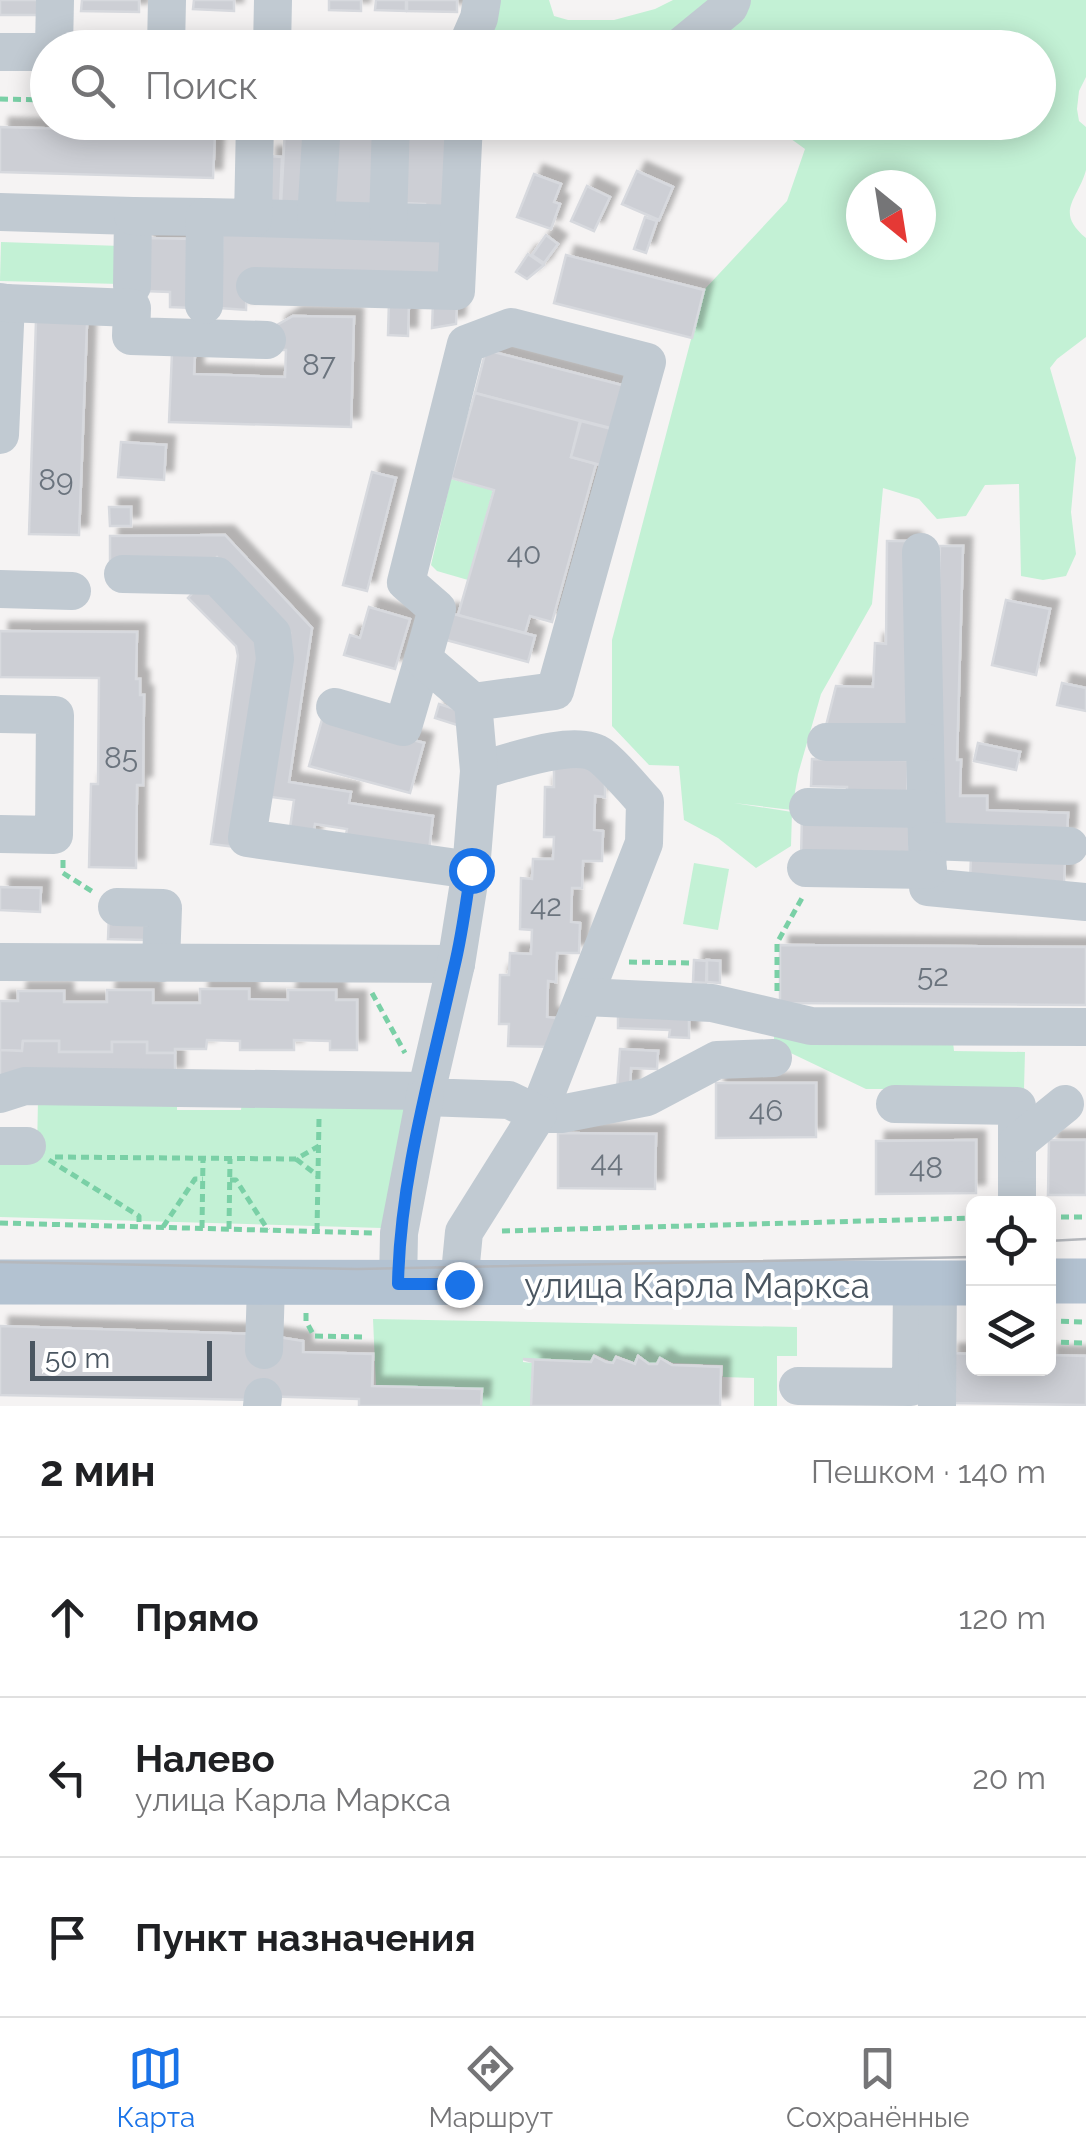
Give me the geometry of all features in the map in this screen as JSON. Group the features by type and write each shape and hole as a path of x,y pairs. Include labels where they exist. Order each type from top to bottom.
{"main road":[{"path":"1056,1282 1086,1280"},
{"name":"улица Карла Маркса","path":"0,1282 941,1284"}],"street":[{"path":"54,30 55,0"},
{"path":"166,30 167,0"},
{"path":"272,30 273,0"},
{"path":"474,30 482,0"},
{"path":"701,30 732,0"},
{"path":"0,52 30,52"},
{"path":"254,218 255,140"},
{"path":"316,219 321,140"},
{"path":"388,222 390,140"},
{"path":"255,286 423,308 456,291 463,140"},
{"path":"0,212 459,224"},
{"path":"132,286 134,216"},
{"path":"204,306 205,217"},
{"path":"0,435 3,303 132,308 131,336 268,340"},
{"path":"335,707 403,726 437,610 406,582 466,344 512,327 647,362 555,691 473,702"},
{"path":"921,552 928,886 1086,902"},
{"path":"123,574 217,576 272,634 275,658 247,838 471,870"},
{"path":"0,589 72,591"},
{"path":"398,1284 399,1233 425,1094 456,964 471,870 480,771 473,702 423,659"},
{"path":"0,714 55,714 54,834 0,834"},
{"path":"826,742 925,742"},
{"path":"459,1284 464,1232 538,1114 644,843 645,802 599,754 582,748 551,752 480,771"},
{"path":"808,806 927,840 1069,846"},
{"path":"809,868 927,840"},
{"path":"117,907 163,908 161,963"},
{"path":"0,962 456,964"},
{"path":"585,997 712,1004 812,1026 1086,1027"},
{"path":"0,1094 25,1086 320,1090 509,1100 538,1114 561,1114 647,1097 717,1060 773,1058"},
{"path":"896,1104 1016,1106 1017,1196"},
{"path":"1016,1143 1066,1104"},
{"path":"399,1233 464,1232"},
{"path":"264,1350 266,1284"},
{"path":"798,1386 921,1400 941,1284"}],"path":[{"path":"0,99 30,100"},
{"path":"776,1018 777,943 811,881 809,868"},
{"path":"599,961 691,963"},
{"path":"356,964 425,1094"},
{"path":"317,1231 320,1090"},
{"path":"139,1226 139,1216 42,1156 296,1160 318,1146"},
{"path":"202,1228 203,1158"},
{"path":"229,1229 230,1159"},
{"path":"296,1160 318,1176"},
{"path":"162,1228 195,1179 203,1179"},
{"path":"230,1180 236,1180 268,1230"},
{"path":"1056,1217 1086,1217"},
{"path":"464,1232 966,1218"},
{"path":"0,1223 399,1233"},
{"path":"306,1310 306,1321 314,1336 366,1337"},
{"path":"1056,1322 1086,1322"},
{"path":"1056,1342 1086,1343"}],"green space":[{"path":"490,0 549,0 554,16 568,20 614,20 673,0 723,0 688,30 487,30"},
{"path":"743,0 1086,0 1086,77 1077,109 1079,121 1086,127 1086,170 1070,213 1076,229 1086,238 1086,337 1050,368 1076,458 1071,512 1076,554 1066,576 1043,580 1021,576 1019,484 985,485 966,516 937,519 919,499 883,488 872,604 821,694 792,810 734,803 792,812 791,846 756,868 718,838 684,820 679,766 649,765 612,726 612,640 704,290 787,201 805,149 793,140 1056,140 1056,30 728,30"},
{"path":"1,242 121,246 120,284 0,281"},
{"path":"451,479 493,490 468,580 437,571 431,565"},
{"path":"694,863 729,869 718,930 683,924"},
{"path":"774,1036 953,1042 954,1051 1025,1052 1024,1089 866,1089 774,1045"},
{"path":"38,1099 177,1101 177,1110 241,1110 242,1101 409,1104 382,1228 0,1217 0,1152 37,1152"},
{"path":"373,1319 797,1327 797,1356 777,1356 777,1406 754,1406 754,1378 723,1377 723,1365 673,1363 660,1357 656,1363 649,1363 638,1354 634,1362 616,1355 612,1362 594,1354 590,1361 523,1359 533,1363 531,1406 482,1406 482,1389 376,1386"}],"building":[{"path":"0,0 48,0 48,15 0,15"},
{"path":"82,0 139,0 139,12 81,11"},
{"path":"194,0 234,0 234,11 193,9"},
{"path":"329,0 361,0 361,11 329,10"},
{"path":"376,0 406,0 406,11 375,10"},
{"path":"407,0 457,0 457,12 407,11"},
{"path":"0,127 30,128 30,140 215,140 213,178 0,172"},
{"path":"284,140 309,140 306,205 281,204"},
{"path":"334,140 381,140 378,208 331,206"},
{"path":"406,140 450,140 448,211 425,210 425,204 403,203"},
{"path":"268,156 282,157 280,204 266,203"},
{"path":"637,171 673,187 659,220 622,204"},
{"path":"534,174 561,184 554,202 560,204 551,229 517,217"},
{"path":"587,186 610,197 594,231 571,221"},
{"path":"645,217 657,221 646,253 634,249"},
{"path":"223,229 450,237 448,284 247,277 246,310 220,308"},
{"path":"546,235 558,244 544,263 532,255"},
{"path":"145,238 194,239 193,308 170,307 170,292 144,291"},
{"path":"528,254 544,265 527,279 516,272"},
{"path":"566,255 704,290 692,338 554,303"},
{"path":"389,301 409,302 408,336 388,335"},
{"path":"433,302 457,304 456,324 432,328"},
{"path":"293,316 354,317 351,427 169,422 172,353 195,354 194,374 285,377 286,350 277,350 277,325"},
{"path":"36,321 87,323 79,535 29,534"},
{"path":"486,350 633,388 622,431 475,393"},
{"path":"475,393 580,421 571,457 596,464 552,622 530,616 525,633 458,615 494,490 451,478"},
{"path":"581,421 623,432 604,466 571,457"},
{"path":"121,442 166,445 164,480 118,477"},
{"path":"372,472 396,478 367,591 343,585"},
{"path":"109,507 131,507 131,526 110,526"},
{"path":"225,535 312,628 289,782 351,792 349,803 433,816 429,850 346,835 347,829 315,824 312,839 289,835 294,800 264,796 290,633 217,557 211,563 110,564 110,536"},
{"path":"887,541 912,541 909,734 826,726 836,686 873,687 875,643 886,644"},
{"path":"940,546 963,546 957,760 961,760 960,796 987,796 987,810 1068,813 1067,837 936,834 934,761"},
{"path":"203,582 258,636 262,657 236,847 211,844 238,656 236,646 188,598"},
{"path":"1006,600 1050,609 1036,675 992,665"},
{"path":"369,607 410,619 395,669 344,655 350,635 360,638"},
{"path":"446,612 535,636 528,662 439,638"},
{"path":"0,631 137,632 136,679 140,679 140,695 144,695 143,785 137,785 136,868 89,867 91,784 98,784 99,678 0,677"},
{"path":"1062,683 1086,688 1086,711 1057,705"},
{"path":"439,704 461,711 457,725 435,718"},
{"path":"323,716 424,743 410,793 309,766"},
{"path":"978,743 1020,752 1016,770 974,761"},
{"path":"812,759 908,760 907,801 847,800 847,787 811,786"},
{"path":"554,766 605,767 605,797 595,796 594,830 603,831 602,861 583,861 582,888 572,888 571,922 580,923 579,953 557,953 556,982 548,981 547,1017 556,1018 556,1047 508,1046 509,1024 499,1024 500,975 509,975 510,953 531,954 532,930 520,929 521,878 532,879 533,859 553,859 554,837 544,837 545,787 554,787"},
{"path":"802,814 910,816 909,862 801,860"},
{"path":"971,856 1065,859 1064,885 970,883"},
{"path":"0,887 41,888 40,912 0,910"},
{"path":"109,914 147,915 146,940 108,939"},
{"path":"780,945 1086,947 1086,1005 780,1003"},
{"path":"694,960 707,961 706,983 693,982"},
{"path":"707,960 720,961 720,983 707,982"},
{"path":"200,989 249,989 249,999 288,1000 288,990 336,990 336,1000 357,1000 357,1050 330,1050 330,1041 294,1040 294,1050 240,1050 240,1041 207,1040 206,1049 175,1049 175,1053 147,1053 147,1042 112,1042 112,1052 59,1052 59,1041 23,1041 22,1051 0,1050 0,1001 18,1001 18,991 64,991 64,1002 107,1002 107,990 153,990 153,1003 200,1003"},
{"path":"618,1016 689,1017 689,1038 669,1037 670,1030 618,1028"},
{"path":"23,1041 59,1041 59,1052 112,1052 112,1042 147,1042 147,1053 175,1053 175,1076 0,1075 0,1050 22,1051"},
{"path":"620,1049 658,1051 657,1069 631,1068 630,1090 617,1090"},
{"path":"716,1083 816,1083 816,1137 716,1138"},
{"path":"558,1133 656,1134 655,1189 558,1188"},
{"path":"976,1140 976,1193 876,1194 876,1141"},
{"path":"1049,1140 1086,1140 1086,1195 1048,1195"},
{"path":"0,1326 259,1334 303,1341 303,1352 373,1354 372,1386 482,1389 481,1406 359,1406 359,1399 257,1396 257,1400 0,1395"},
{"path":"950,1353 966,1354 966,1376 1056,1376 1056,1355 1086,1356 1086,1405 949,1403"},
{"path":"594,1356 613,1363 616,1357 635,1364 638,1356 649,1364 657,1364 660,1358 672,1365 721,1367 720,1406 531,1406 533,1362 523,1359 591,1362"}],"tram line":[{"path":"1056,1241 1086,1239"},
{"path":"0,1262 357,1269 966,1257"}],"route":[{"path":"459,1284 398,1284 399,1233 426,1091 456,964 471,870"}]}
